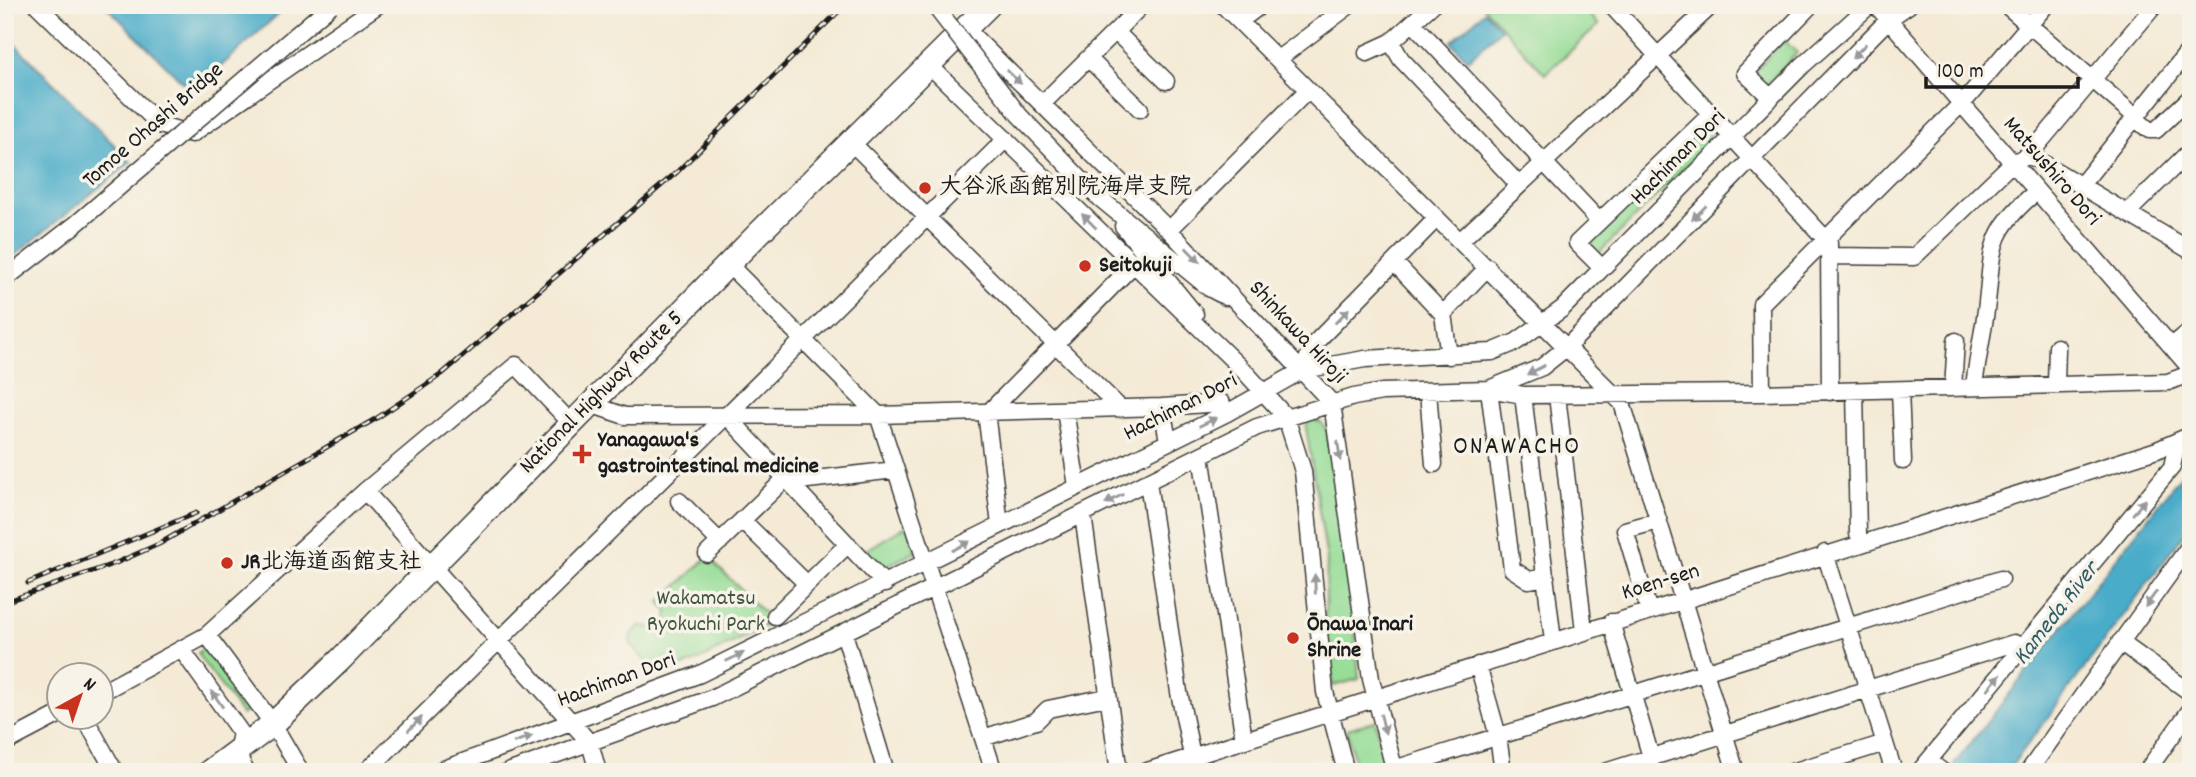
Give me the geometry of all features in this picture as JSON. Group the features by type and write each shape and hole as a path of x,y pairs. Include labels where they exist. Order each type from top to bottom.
{"highway":[{"name":"National Highway Route 5","path":"209,772 242,762 273,724 929,65 974,14"}],"street":[{"name":"Tomoe Ohashi Bridge","path":"5,279 62,236 331,5"},
{"path":"41,6 160,125 192,134 378,5"},
{"path":"934,5 1019,115 1096,195 1188,303 1211,338"},
{"path":"1042,104 1142,5"},
{"path":"1223,5 1622,403 1736,772"},
{"path":"1240,21 1261,5"},
{"path":"1278,60 1350,5"},
{"path":"1367,53 1391,43 1432,5"},
{"path":"1461,240 1713,5"},
{"path":"1771,98 1745,73 1811,5"},
{"name":"Hachiman Dori","path":"436,772 700,674 926,564 1303,370 1365,359 1492,352 1516,342 1545,324 1771,98 1870,5"},
{"name":"Matsushiro Dori","path":"1877,5 2191,369"},
{"path":"1489,389 1542,367 1567,346 1889,19 1909,5"},
{"path":"2006,5 2148,130 2156,130 2191,97"},
{"path":"1762,393 1761,304 1961,103 2046,5"},
{"path":"1829,256 1914,257 2012,163 2029,155 2155,5"},
{"path":"1614,6 1829,243 1830,392"},
{"name":"Shinkawa Hiroji","path":"974,14 1042,104 1169,230 1332,403 1371,678 1394,770"},
{"path":"1413,23 1599,221"},
{"path":"1116,32 1166,81"},
{"path":"1391,43 1401,59 1519,185"},
{"path":"2081,186 2191,48"},
{"path":"1089,59 1140,109"},
{"path":"929,65 1211,338 1286,417 1303,471 1314,565 1317,627 1331,712 1346,772"},
{"path":"1169,230 1308,90"},
{"path":"1602,268 1577,243 1711,114"},
{"path":"366,772 728,417 1006,139"},
{"path":"851,142 1121,409"},
{"path":"2127,213 2191,150"},
{"path":"2029,155 2184,247 2191,231"},
{"path":"1096,195 1209,288 1243,307"},
{"path":"1974,387 1987,301 1990,252 2008,216 2030,197"},
{"path":"1303,370 1313,345 1437,218"},
{"path":"1394,262 1443,314 1449,356"},
{"path":"729,264 878,415 994,772"},
{"path":"988,412 1133,265"},
{"path":"1443,314 1488,267"},
{"path":"2172,346 2191,330"},
{"path":"1953,387 1956,341"},
{"path":"2056,385 2057,347"},
{"path":"116,685 207,635 365,491 516,365 571,423"},
{"path":"508,772 712,698 1257,428 1332,403 1382,392 1489,389 1523,395 1615,395 2168,382 2191,369"},
{"path":"1489,389 1512,569 1529,580 1546,577"},
{"path":"1900,390 1902,461"},
{"path":"1428,391 1434,464"},
{"path":"1855,391 1858,534"},
{"path":"1523,395 1553,641"},
{"path":"1557,395 1584,631"},
{"path":"590,404 625,416 728,417 1121,409 1222,403"},
{"path":"1162,407 1168,441"},
{"path":"1065,410 1077,486"},
{"path":"988,412 1000,526"},
{"path":"728,417 885,584"},
{"path":"1934,770 1960,734 1967,717 2172,467 2184,439"},
{"name":"Koen-sen","path":"1144,772 2184,439"},
{"path":"1201,455 1207,477 1244,740"},
{"path":"707,554 788,480 895,470"},
{"path":"1148,482 1179,692 1192,756"},
{"path":"365,491 590,743 598,772"},
{"path":"679,500 720,542"},
{"path":"1083,515 1119,772"},
{"path":"743,520 807,584"},
{"path":"1649,611 1625,530 1658,521"},
{"path":"775,616 848,544"},
{"path":"2028,772 2191,544"},
{"path":"1825,554 1894,772"},
{"path":"1394,770 2001,579"},
{"path":"1611,622 1651,764"},
{"path":"844,632 886,772"},
{"path":"207,635 273,724 302,772"},
{"path":"2120,642 2191,693"},
{"path":"1605,772 1651,764 1724,734 2014,643 2023,647"},
{"path":"182,650 241,733 242,762"},
{"path":"1478,665 1498,736 1503,772"},
{"path":"983,738 1036,721 1048,709 1107,697"},
{"path":"2146,772 2191,709"},
{"path":"5,743 46,721"},
{"path":"93,732 115,772"},
{"path":"1792,772 1885,743"}],"green space":[{"path":"1482,5 1581,5 1599,25 1545,74"},
{"path":"1784,40 1797,53 1766,85 1753,73"},
{"path":"1705,127 1711,132 1710,142 1597,255 1586,244"},
{"path":"1309,418 1322,423 1329,434 1349,558 1359,679 1333,686 1325,621 1327,560 1306,428"},
{"path":"908,525 916,552 877,570 861,553"},
{"name":"Wakamatsu Ryokuchi Park","path":"708,557 773,622 695,662 657,675 630,643 631,635 640,625 656,629 667,619 668,612 660,602"},
{"path":"205,649 249,709 242,715 198,655 198,652"},
{"path":"1375,721 1387,772 1357,772 1347,729"}],"water":[{"path":"105,5 288,5 193,92"},
{"path":"1485,11 1501,29 1468,60 1451,42"},
{"path":"5,34 131,162 5,263"},
{"path":"2191,463 2191,525 2007,772 1948,772"}],"railway":[{"path":"5,602 116,563 159,544 377,418 442,374 677,172 845,5"},
{"path":"28,583 196,513"}],"place":[{"name":"大谷派函館別院海岸支院","path":"925,188"},
{"name":"Seitokuji","path":"1085,266"},
{"name":"Yanagawa's gastrointestinal medicine","path":"582,454"},
{"name":"JR北海道函館支社","path":"227,563"},
{"name":"Ōnawa Inari Shrine","path":"1293,638"}],"district":[{"name":"ONAWACHO","path":"1517,447"}],"water label":[{"name":"Kameda River","path":"2057,614"}]}
